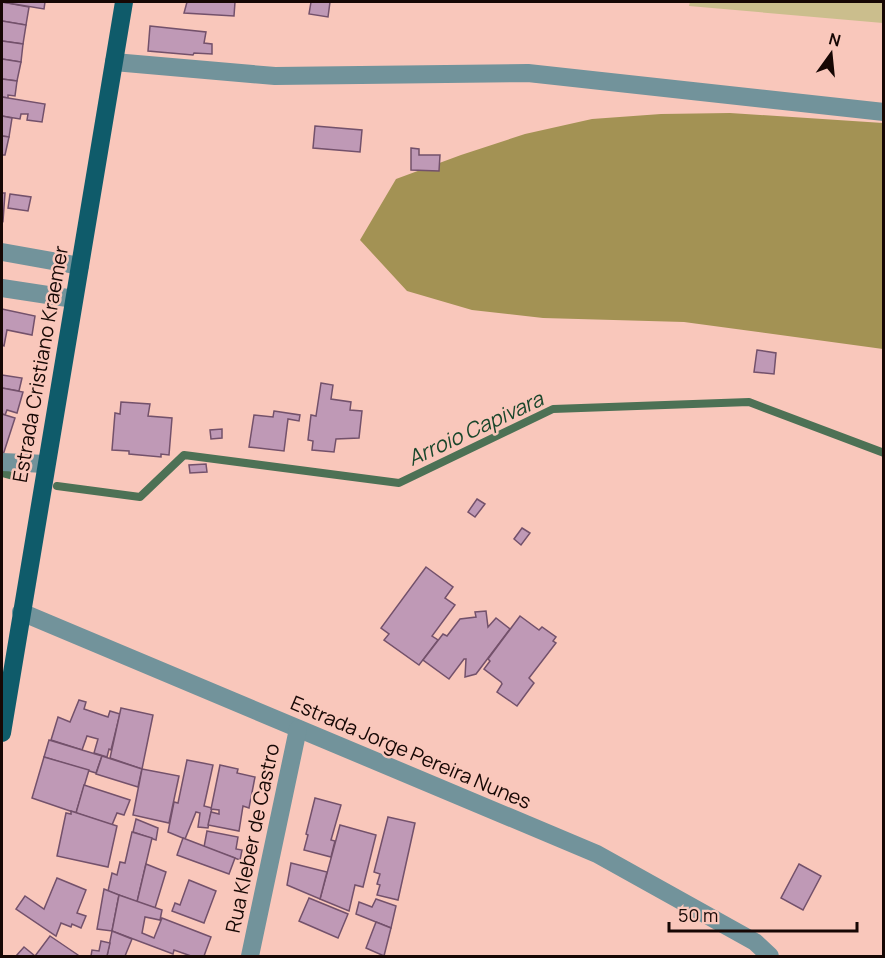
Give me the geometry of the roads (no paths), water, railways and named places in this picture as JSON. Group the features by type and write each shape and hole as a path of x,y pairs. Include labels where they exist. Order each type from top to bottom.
{"main road":[{"name":"Estrada Cristiano Kraemer","path":"2,733 124,2"}],"street":[{"path":"114,62 275,76 528,73 884,112"},
{"path":"2,252 80,266"},
{"path":"2,288 74,298"},
{"path":"2,462 46,464"},
{"name":"Estrada Jorge Pereira Nunes","path":"21,612 597,854 755,942 770,957"},
{"name":"Rua Kleber de Castro","path":"250,957 298,729"}],"waterway":[{"name":"Arroio Capivara","path":"57,486 140,497 184,455 399,483 553,409 749,402 884,453"},
{"name":"Arroio Capivara","path":"2,473 24,479"}]}
